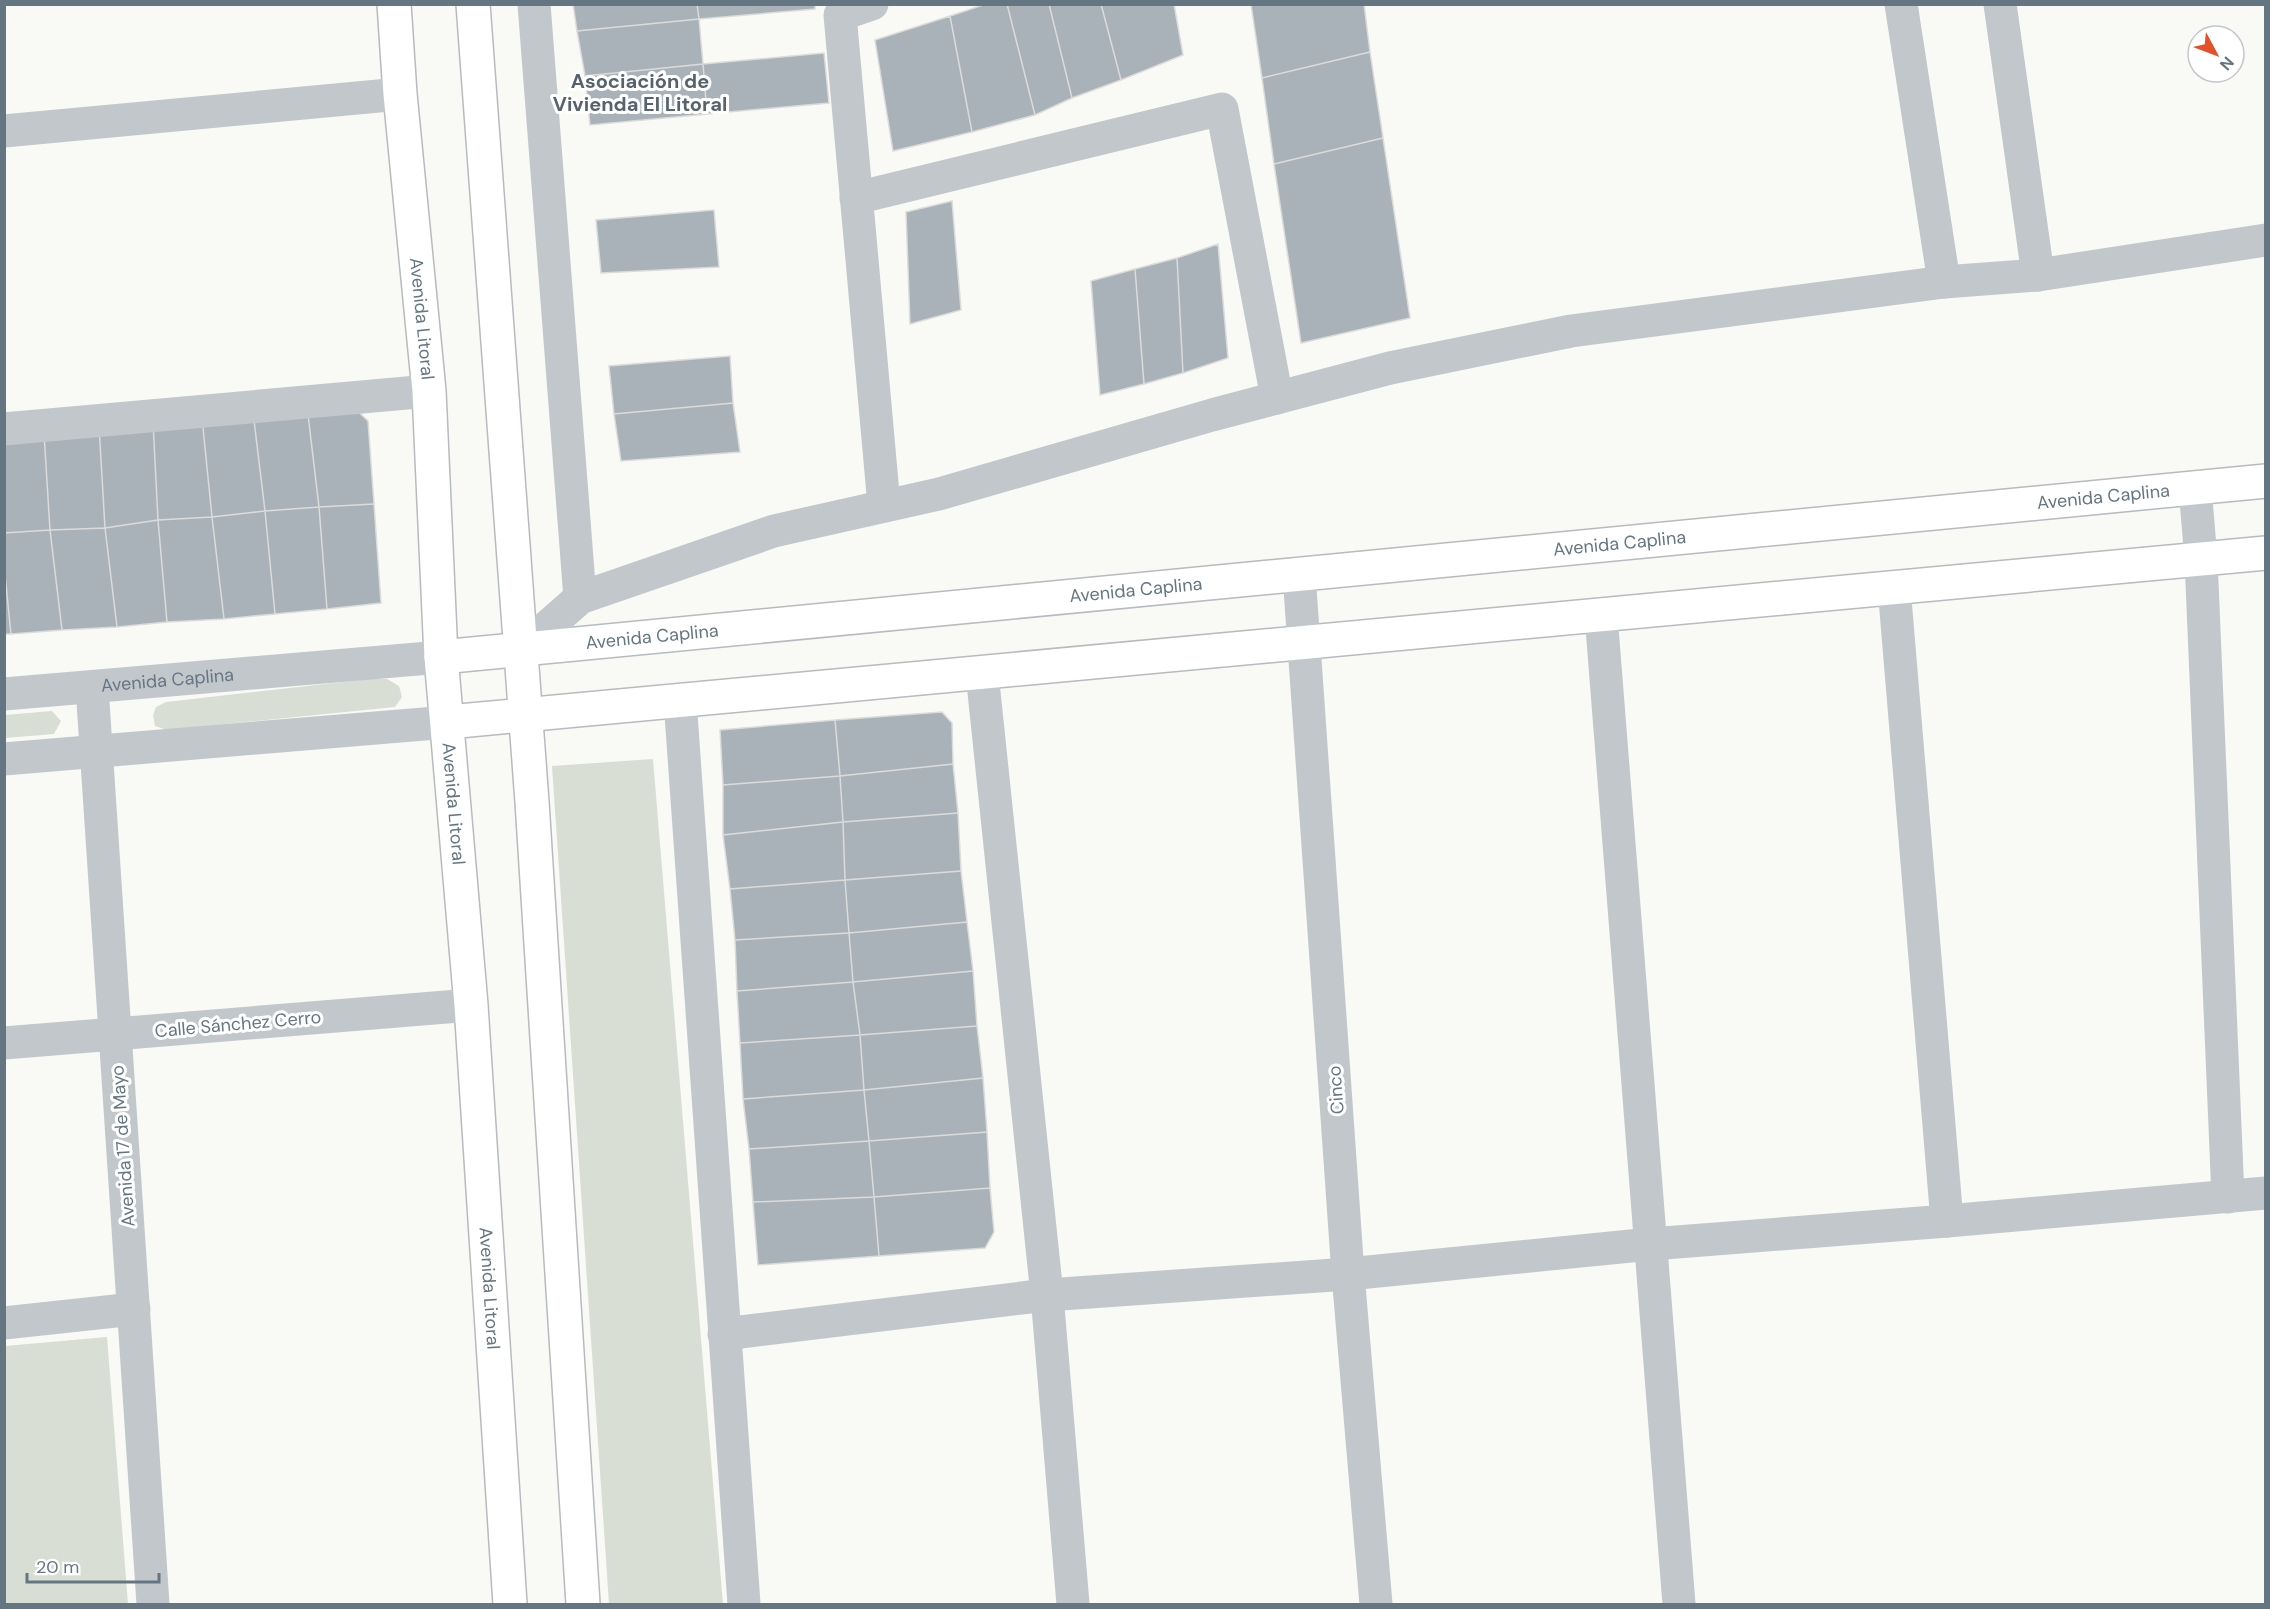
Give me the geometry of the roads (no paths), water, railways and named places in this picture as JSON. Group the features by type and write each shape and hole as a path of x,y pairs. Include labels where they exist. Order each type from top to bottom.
{"main road":[{"name":"Avenida Litoral","path":"394,4 400,94 429,391 441,657 471,1005 510,1605"},
{"path":"473,4 526,715 583,1605"},
{"name":"Avenida Caplina","path":"441,657 2265,481"},
{"path":"448,722 2265,553"}],"street":[{"path":"534,4 580,598"},
{"path":"872,4 840,15 884,506"},
{"path":"1901,4 1944,282"},
{"path":"2000,4 2038,275"},
{"path":"4,131 400,94"},
{"path":"856,198 1222,109 1277,398"},
{"path":"521,650 580,598 774,531 939,494 1390,368 1571,331 1944,282 2038,275 2265,240"},
{"path":"4,429 429,391"},
{"path":"2195,488 2201,559 2228,1197"},
{"name":"Cinco","path":"1299,574 1348,1274 1376,1605"},
{"path":"1894,587 1947,1221"},
{"path":"1601,615 1679,1605"},
{"name":"Avenida Caplina","path":"4,694 441,657"},
{"path":"982,673 1047,1295 1073,1605"},
{"name":"Avenida 17 de Mayo","path":"92,687 153,1605"},
{"path":"680,700 744,1605"},
{"path":"4,759 448,722"},
{"name":"Calle Sánchez Cerro","path":"4,1043 471,1005"},
{"path":"724,1334 1047,1295 1348,1274 1651,1244 2265,1193"},
{"path":"4,1323 134,1309"}],"district":[{"name":"Asociación de Vivienda El Litoral","path":"640,92"}]}
